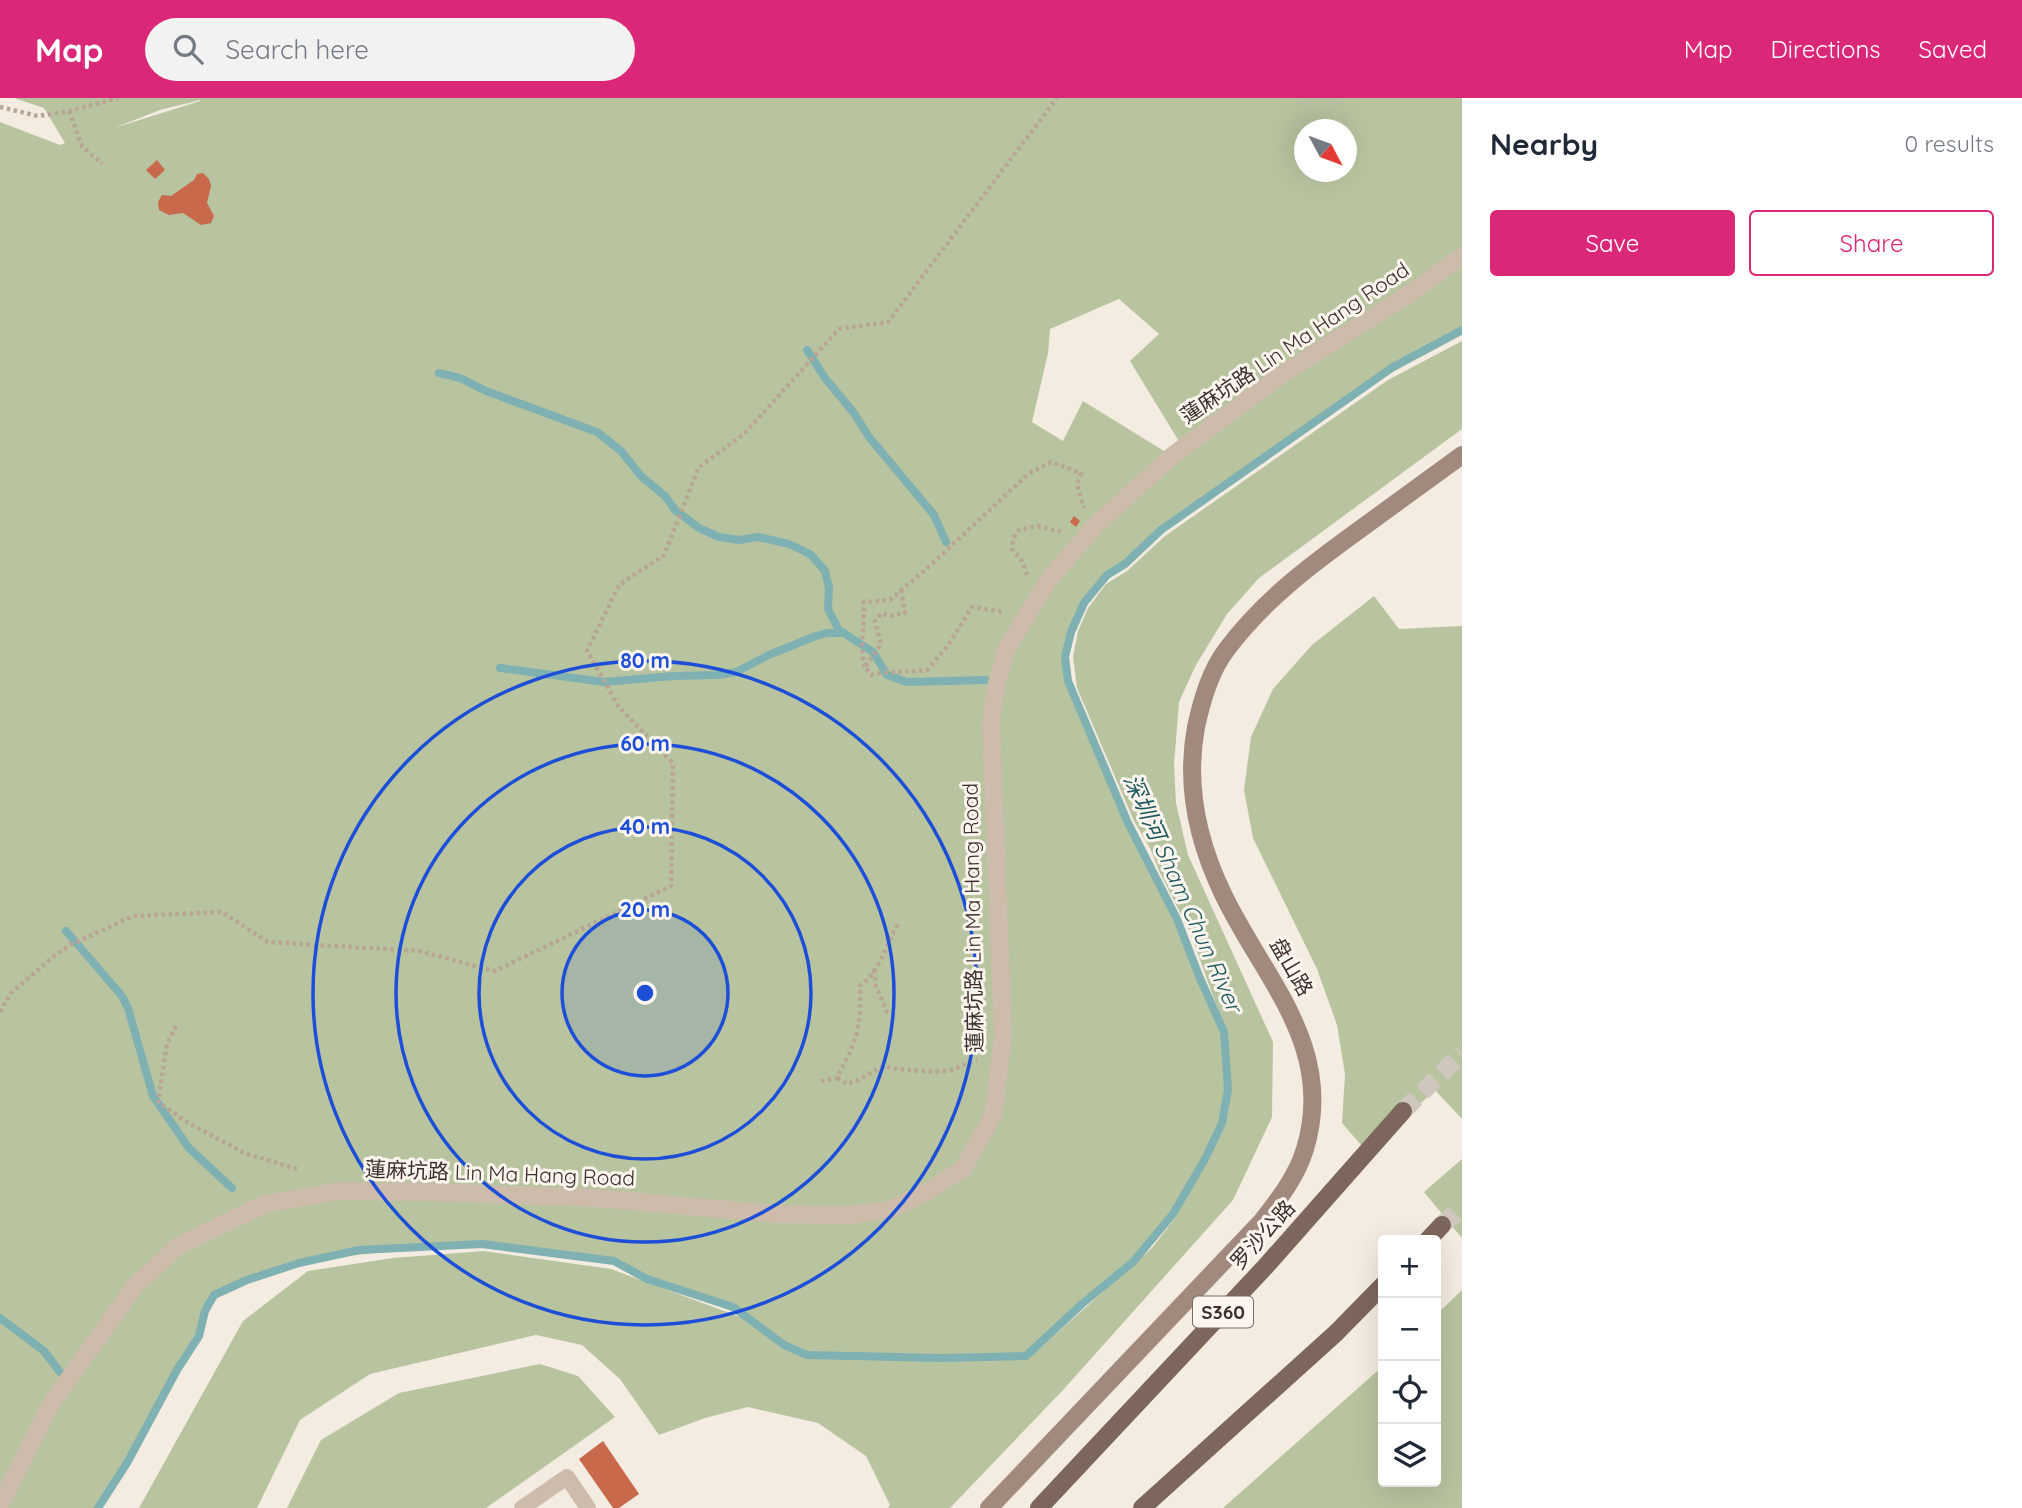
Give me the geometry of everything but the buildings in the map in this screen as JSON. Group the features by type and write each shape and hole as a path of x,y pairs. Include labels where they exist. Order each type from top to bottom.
{"main road":[{"name":"盘山路","path":"989,1508 1262,1221 1287,1189 1305,1149 1312,1107 1309,1063 1295,1020 1224,896 1206,853 1193,805 1192,748 1202,698 1225,651 1262,607 1308,567 1462,454"},
{"name":"罗沙公路","path":"1039,1508 1249,1285 1403,1111"},
{"path":"1433,1235 1442,1225"},
{"path":"1142,1508 1336,1333 1378,1290"}],"street":[{"name":"蓮麻坑路 Lin Ma Hang Road","path":"0,1505 51,1404 134,1287 178,1246 265,1204 339,1191 425,1192 596,1198 775,1214 848,1215 889,1210 928,1191 963,1169 992,1115 1003,1036 991,723 996,687 1006,649 1059,567 1096,525 1172,456 1281,375 1406,296 1462,256"}],"lane":[{"path":"522,1508 567,1477 588,1508"}],"path":[{"path":"0,107 38,116 118,98"},
{"path":"0,1012 5,1000 12,993 70,944 133,916 222,912 268,942 419,951 495,971 671,886 673,763 619,707 587,651 619,585 664,555 699,467 744,434 839,329 888,322 1057,98"},
{"path":"68,111 82,146 102,164"},
{"path":"1013,606 1004,612 972,607 947,647 927,670 902,673 893,670 871,675 865,667 861,656 864,602 890,600 1028,474 1051,463 1081,473 1077,485 1086,513"},
{"path":"1029,579 1022,561 1012,549 1013,539 1019,530 1038,526 1065,532"},
{"path":"865,667 880,644 875,621 882,613 890,616 905,613 901,590"},
{"path":"837,1078 856,1036 861,1003 860,986 870,978 889,946 898,924"},
{"path":"874,969 876,986 888,1014"},
{"path":"176,1026 167,1045 158,1102 187,1122 244,1153 297,1169"},
{"path":"821,1082 837,1078 847,1084 883,1066 895,1070 952,1070 970,1060 981,1060"}],"green space":[{"path":"14,98 1462,98 1462,335 1372,383 1162,530 1100,582 1083,606 1070,635 1065,657 1071,688 1115,792 1185,936 1224,1032 1228,1073 1227,1108 1220,1130 1173,1214 1133,1262 1082,1304 1026,1356 967,1358 1028,1359 1152,1248 1175,1218 1207,1161 1222,1132 1229,1108 1230,1076 1226,1032 1190,932 1150,848 1134,821 1077,688 1073,657 1078,631 1088,608 1106,584 1127,571 1165,536 1388,380 1462,341 1462,429 1259,578 1227,614 1196,665 1179,702 1174,765 1176,803 1188,855 1273,1042 1272,1117 1233,1200 1063,1390 950,1508 888,1508 890,1505 866,1456 818,1423 748,1407 705,1418 659,1435 620,1379 582,1345 536,1335 370,1374 300,1420 257,1508 139,1508 243,1321 308,1271 393,1258 484,1251 611,1269 743,1318 783,1349 806,1357 859,1357 807,1355 784,1345 745,1316 647,1279 614,1261 467,1244 316,1259 226,1289 205,1311 199,1336 99,1508 0,1508 0,122 60,145 65,143 44,108","holes":["200,101 114,128 160,110","1119,299 1159,334 1130,361 1183,448 1172,456 1083,401 1063,441 1032,422 1048,353 1050,329"]},
{"path":"1374,596 1399,629 1462,626 1462,1119 1435,1090 1368,1153 1342,1123 1345,1074 1337,1025 1317,969 1253,838 1244,790 1251,737 1273,689 1312,645"},
{"path":"1462,1159 1462,1238 1424,1192"},
{"path":"1462,1290 1462,1508 1223,1508 1378,1370 1378,1487 1441,1487 1441,1310"},
{"path":"540,1364 578,1376 615,1417 486,1508 287,1508 321,1440 399,1393"}],"waterway":[{"name":"深圳河 Sham Chun River","path":"98,1508 127,1463 177,1370 199,1336 205,1311 214,1295 247,1280 299,1263 359,1250 482,1244 614,1261 647,1279 733,1307 784,1345 807,1355 942,1358 1026,1356 1082,1304 1133,1262 1173,1214 1222,1123 1228,1090 1224,1032 1177,919 1128,823 1068,681 1065,657 1071,632 1084,603 1107,575 1125,564 1161,530 1393,367 1462,330"},
{"path":"807,350 869,437 934,515 946,542"},
{"path":"439,373 460,378 486,391 597,432 621,451 641,476 666,497 675,510 699,528 719,537 739,540 758,537 789,544 810,554 825,571 829,588 828,609 839,630 873,652 887,675 907,682 986,680"},
{"path":"500,668 604,682 718,675 736,672 813,637 827,633 844,633"},
{"path":"66,931 122,996 128,1008 153,1096 189,1148 232,1188"},
{"path":"0,1318 44,1351 60,1372"}],"tunnel":[{"path":"1403,1111 1462,1053"},
{"path":"1442,1225 1462,1207"}]}
